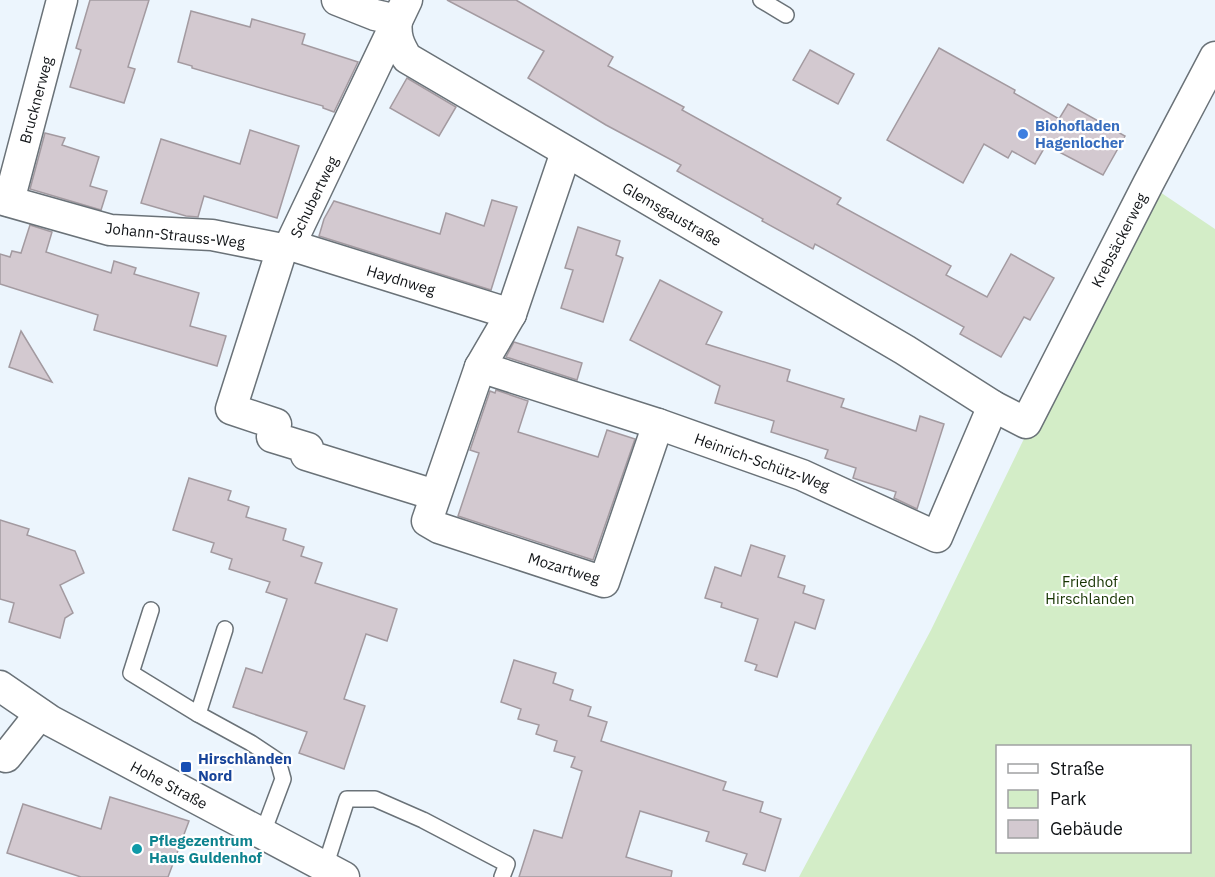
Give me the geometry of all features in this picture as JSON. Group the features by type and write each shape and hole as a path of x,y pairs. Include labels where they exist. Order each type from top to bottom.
{"street":[{"name":"Brucknerweg","path":"5,200 62,0"},
{"path":"338,0 375,15 402,10"},
{"name":"Glemsgaustraße","path":"402,10 396,32 397,39 407,58 905,350 993,406 1026,423"},
{"name":"Schubertweg","path":"402,10 286,247 231,409 276,424 272,437 308,448 306,454 435,495"},
{"name":"Krebsäckerweg","path":"1026,423 1215,57"},
{"name":"Mozartweg","path":"566,152 511,314 480,368 427,520 440,528 604,582 658,424"},
{"name":"Johann-Strauss-Weg","path":"5,200 110,230 212,235 286,247"},
{"name":"Haydnweg","path":"286,247 511,314"},
{"name":"Heinrich-Schütz-Weg","path":"480,368 658,424 802,475 937,537 993,406"},
{"name":"Hohe Straße","path":"0,686 40,714 334,872"},
{"path":"2,764 40,714"}],"lane":[{"path":"761,0 786,15"},
{"path":"151,610 131,673 278,761 283,779 262,835"},
{"path":"198,714 225,629"},
{"path":"334,872 347,799 375,798 507,864 502,877"}],"green space":[{"name":"Friedhof Hirschlanden","path":"1148,184 1215,229 1215,877 799,877 931,630"}],"building":[{"path":"90,0 149,0 128,67 135,69 124,103 70,87 81,50 76,48"},
{"path":"447,0 516,0 613,57 608,66 684,107 682,110 841,198 837,204 951,266 946,275 987,297 1011,254 1054,278 1030,320 1024,317 1001,357 960,334 964,327 815,244 813,249 762,221 763,219 677,171 681,165 606,125 528,78 544,51"},
{"path":"191,11 250,27 252,19 305,34 302,44 358,62 334,112 323,106 178,62"},
{"path":"939,48 1015,90 1014,93 1059,119 1068,104 1125,136 1103,175 1046,145 1035,164 1012,151 1008,158 984,144 963,183 887,140"},
{"path":"810,50 854,74 838,104 793,80"},
{"path":"407,78 456,107 439,136 390,108"},
{"path":"250,130 299,146 277,218 204,196 198,217 186,216 141,203 161,139 240,164"},
{"path":"45,133 65,138 62,145 99,157 90,186 107,191 101,210 30,189"},
{"path":"492,200 517,207 491,290 319,236 324,219 334,201 440,234 446,213 484,226"},
{"path":"30,225 52,232 46,252 111,273 114,261 136,268 134,274 199,293 190,326 226,336 217,366 94,330 98,315 0,284 0,254 10,257 12,251 21,253"},
{"path":"578,227 620,241 616,255 623,258 603,322 561,308 573,270 565,268"},
{"path":"660,280 722,312 706,344 790,370 787,381 844,399 841,407 916,431 920,416 944,424 917,509 894,498 896,492 853,478 856,468 825,458 828,450 771,432 774,421 715,403 720,386 630,340"},
{"path":"21,331 52,382 9,367"},
{"path":"514,342 582,363 577,380 506,357"},
{"path":"496,390 528,401 518,432 598,457 607,430 635,439 593,560 458,516 479,453 470,450 490,391 495,393"},
{"path":"189,478 231,491 228,500 249,507 246,517 286,529 283,540 304,547 301,556 322,563 315,583 397,609 387,641 366,634 344,699 365,706 344,769 299,753 307,732 233,707 246,668 262,673 287,599 266,592 270,582 229,569 232,559 211,552 214,543 173,530"},
{"path":"0,520 29,529 27,535 75,551 84,573 60,585 73,613 65,618 60,638 9,622 14,603 0,599"},
{"path":"751,545 785,556 778,577 805,586 803,593 824,600 815,629 795,622 777,677 755,670 757,665 745,661 758,619 721,607 722,603 705,598 715,567 741,576"},
{"path":"514,660 556,673 553,683 573,690 570,700 591,707 588,716 607,722 601,741 726,782 723,790 763,802 760,812 781,819 765,871 743,864 747,854 706,841 709,832 640,811 626,857 672,871 671,877 519,877 534,830 562,838 582,771 571,767 575,757 554,751 557,741 536,734 539,725 518,719 521,709 501,702"},
{"path":"110,797 189,821 168,877 81,877 7,853 23,804 101,829"}],"place":[{"name":"Biohofladen Hagenlocher","path":"1023,134"},
{"name":"Hirschlanden Nord","path":"186,767"},
{"name":"Pflegezentrum Haus Guldenhof","path":"137,849"}]}
